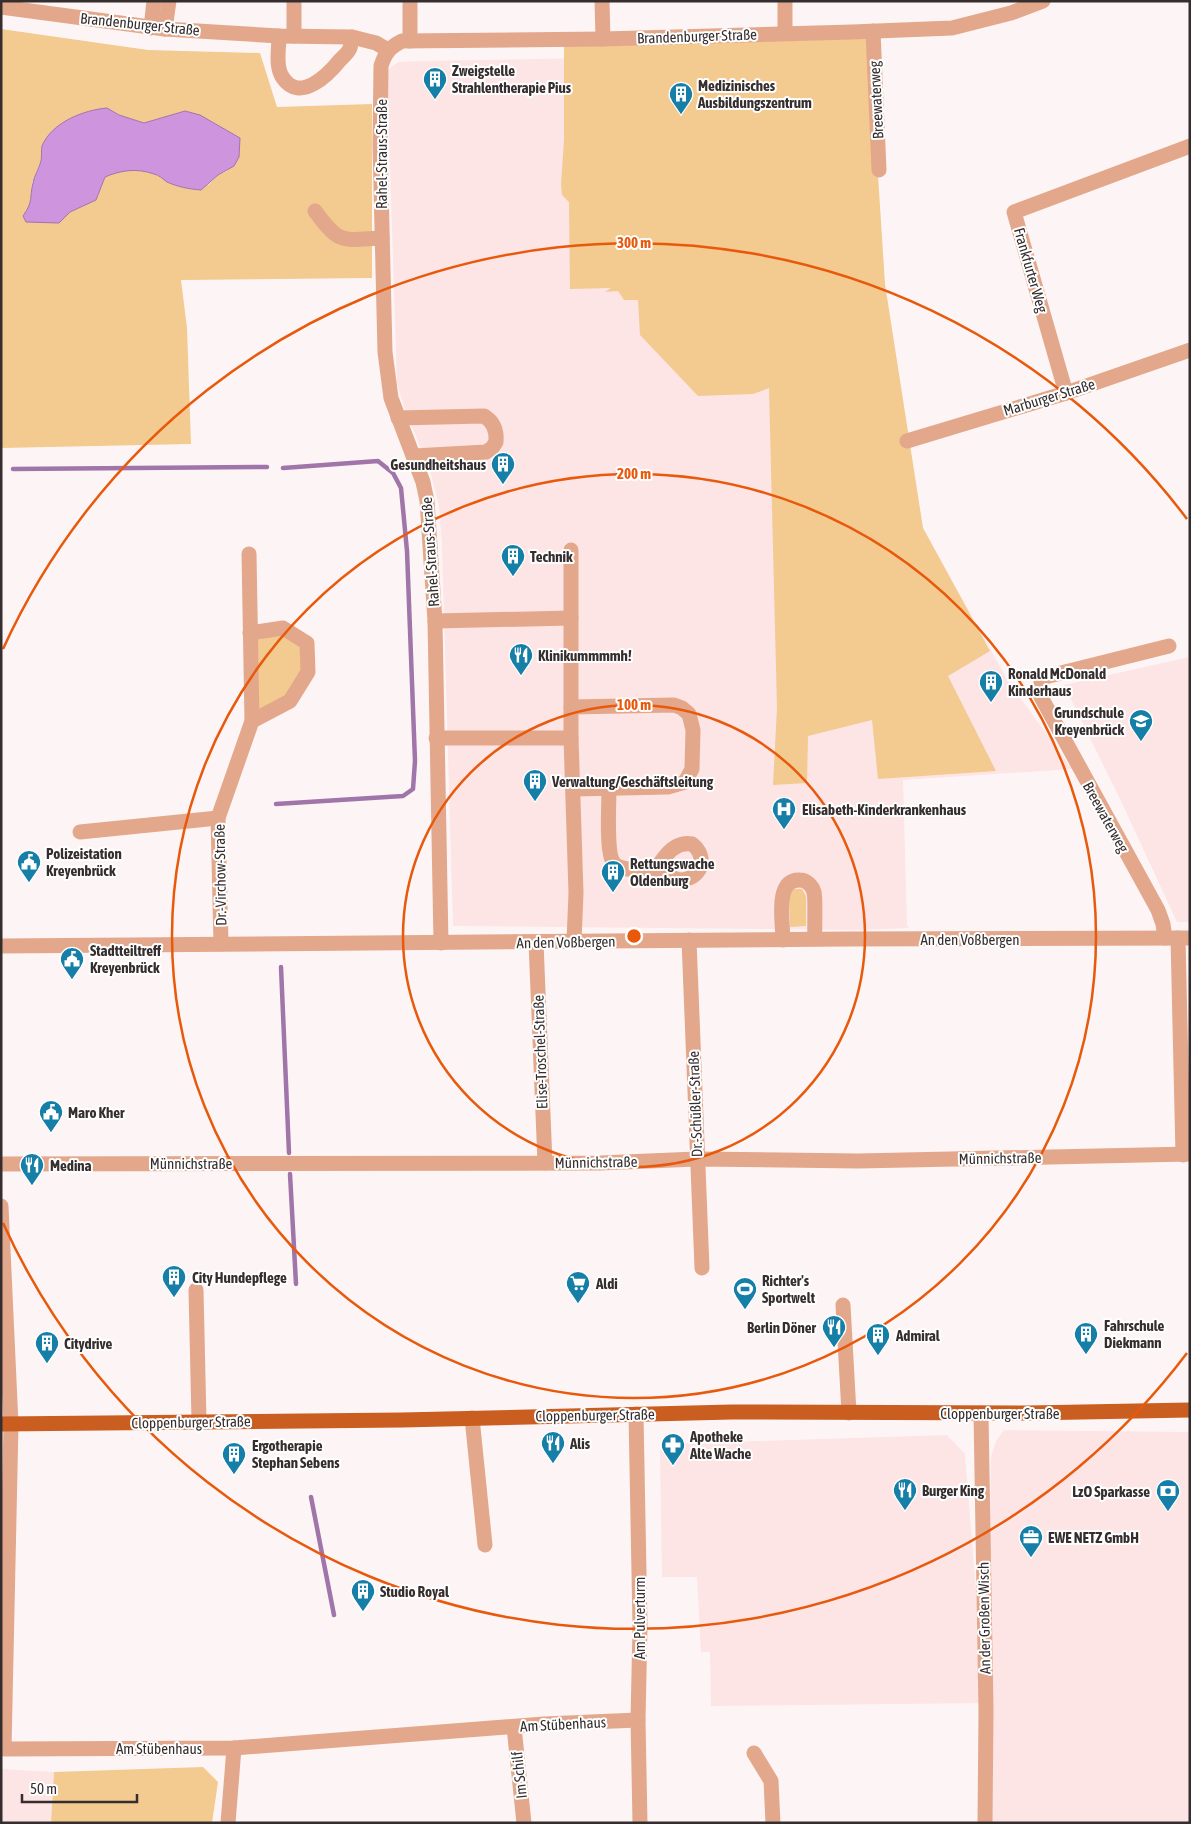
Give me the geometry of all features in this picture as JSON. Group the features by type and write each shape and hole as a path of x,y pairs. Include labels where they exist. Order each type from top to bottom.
{"main road":[{"name":"Cloppenburger Straße","path":"6,1424 472,1418 732,1412 981,1413 1190,1410"}],"street":[{"path":"154,1 158,28"},
{"path":"158,28 169,1"},
{"path":"284,1 286,36"},
{"path":"294,1 279,68 282,78 290,85 300,88 312,85 327,75 350,48 352,37"},
{"path":"410,1 410,41"},
{"path":"602,1 603,38"},
{"path":"785,1 786,33"},
{"name":"Brandenburger Straße","path":"1,7 158,28 286,36 352,37 376,43 388,50 402,41 603,38 952,28 1011,13 1042,1"},
{"name":"Breewaterweg","path":"872,31 879,170"},
{"name":"Rahel-Straus-Straße","path":"388,50 381,66 380,146 385,352 391,398 414,456 427,501 435,622 441,944"},
{"name":"Frankfurter Weg","path":"1066,393 1014,212 1190,146"},
{"path":"315,211 329,230 341,239 382,238"},
{"name":"Marburger Straße","path":"907,441 1066,393 1190,350"},
{"path":"398,418 484,416 490,419 497,435 496,442 486,452 414,456"},
{"path":"571,550 571,738 576,893 574,942"},
{"name":"Dr.-Virchow-Straße","path":"221,944 218,818 252,721 249,554"},
{"path":"435,622 571,618"},
{"path":"250,634 283,628 307,642 308,672 290,701 252,721"},
{"name":"Breewaterweg","path":"1170,646 1041,678 1041,697 1158,910 1163,924 1177,938 1187,1154"},
{"path":"571,706 668,704 682,708 689,714 693,730 692,769 684,782 668,787 574,789"},
{"path":"436,738 571,738"},
{"path":"609,789 610,845 614,864 620,868 656,869"},
{"path":"80,832 218,818"},
{"path":"783,940 782,894 787,884 794,880 804,880 814,892 815,939"},
{"name":"An den Voßbergen","path":"1,946 1177,938"},
{"name":"Dr.-Schüßler-Straße","path":"689,940 702,1268"},
{"name":"Elise-Troschel-Straße","path":"536,942 545,1163"},
{"name":"Münnichstraße","path":"1,1164 545,1163 697,1159 858,1161 1187,1154"},
{"name":"Am Stübenhaus","path":"1,1206 6,1424 3,1749 234,1748 514,1727 638,1720"},
{"path":"196,1290 199,1421"},
{"path":"844,1304 849,1413"},
{"name":"An der Großen Wisch","path":"981,1413 986,1710 985,1823"},
{"name":"Am Pulverturm","path":"636,1414 640,1626 638,1720 640,1823"},
{"path":"472,1418 485,1545"},
{"name":"Im Schilf","path":"514,1727 524,1823"},
{"path":"228,1823 234,1748"},
{"path":"754,1752 771,1781 773,1823"}],"shaded area":[{"path":"1,29 148,50 260,53 277,107 372,104 372,278 181,280 187,328 191,444 1,448","holes":["107,108 119,115 144,123 185,111 211,121 240,138 227,171 218,175 208,185 169,181 149,172 123,171 105,177 96,200 70,212 59,223 23,216 31,205 32,183 41,161 42,146"]},
{"path":"869,36 885,284 923,528 990,651 948,676 996,771 878,779 872,720 808,736 807,783 773,785 777,708 769,388 753,394 698,396 640,335 638,300 624,300 618,291 605,292 611,288 570,289 569,202 562,195 561,184 564,140 564,39"},
{"path":"870,53 883,365 923,528 1008,681 1072,769 903,780 907,925 909,928 859,930 453,926 442,545 439,506 430,471 405,410 397,383 387,72 399,62 421,61"},
{"path":"107,108 119,115 144,123 185,111 200,115 240,138 239,157 234,166 218,175 201,190 175,185 158,175 148,172 135,170 117,173 105,177 96,200 70,212 59,223 26,222 23,216 30,203 34,180 41,161 42,146 47,138 53,130 70,119 89,111"},
{"path":"283,628 307,643 308,672 290,701 252,721 250,634"},
{"name":"Grundschule Kreyenbrück","path":"1190,657 1190,922 1177,922 1064,685"},
{"path":"794,889 802,889 806,896 806,926 790,927 789,894"},
{"path":"1004,1430 1190,1432 1190,1823 986,1823 991,1457 996,1441"},
{"path":"947,1435 965,1454 985,1703 711,1706 710,1652 701,1652 697,1577 662,1577 660,1450 665,1444"},
{"path":"203,1767 218,1782 212,1823 51,1823 54,1772"},
{"path":"1,1769 54,1772 51,1823 1,1823"}],"waterway":[{"path":"276,804 403,796 413,789 415,761 407,551 401,488 393,473 378,461 283,468"},
{"path":"13,469 267,467"},
{"path":"281,967 289,1153"},
{"path":"290,1174 296,1284"},
{"path":"311,1497 334,1615"}],"place":[{"name":"Zweigstelle Strahlentherapie Pius","path":"435,100"},
{"name":"Medizinisches Ausbildungszentrum","path":"681,115"},
{"name":"Gesundheitshaus","path":"503,485"},
{"name":"Technik","path":"513,577"},
{"name":"Klinikummmmh!","path":"521,676"},
{"name":"Ronald McDonald Kinderhaus","path":"991,703"},
{"name":"Grundschule Kreyenbrück","path":"1141,742"},
{"name":"Verwaltung/Geschäftsleitung","path":"535,802"},
{"name":"Elisabeth-Kinderkrankenhaus","path":"784,830"},
{"name":"Polizeistation Kreyenbrück","path":"29,883"},
{"name":"Rettungswache Oldenburg","path":"613,893"},
{"name":"Stadtteiltreff Kreyenbrück","path":"72,980"},
{"name":"Maro Kher","path":"51,1133"},
{"name":"Medina","path":"32,1186"},
{"name":"City Hundepflege","path":"174,1298"},
{"name":"Aldi","path":"578,1304"},
{"name":"Richter's Sportwelt","path":"745,1310"},
{"name":"Berlin Döner","path":"834,1348"},
{"name":"Fahrschule Diekmann","path":"1086,1355"},
{"name":"Admiral","path":"878,1356"},
{"name":"Citydrive","path":"47,1364"},
{"name":"Alis","path":"553,1464"},
{"name":"Apotheke Alte Wache","path":"673,1466"},
{"name":"Ergotherapie Stephan Sebens","path":"234,1475"},
{"name":"Burger King","path":"905,1511"},
{"name":"LzO Sparkasse","path":"1168,1512"},
{"name":"EWE NETZ GmbH","path":"1031,1558"},
{"name":"Studio Royal","path":"363,1612"}]}
